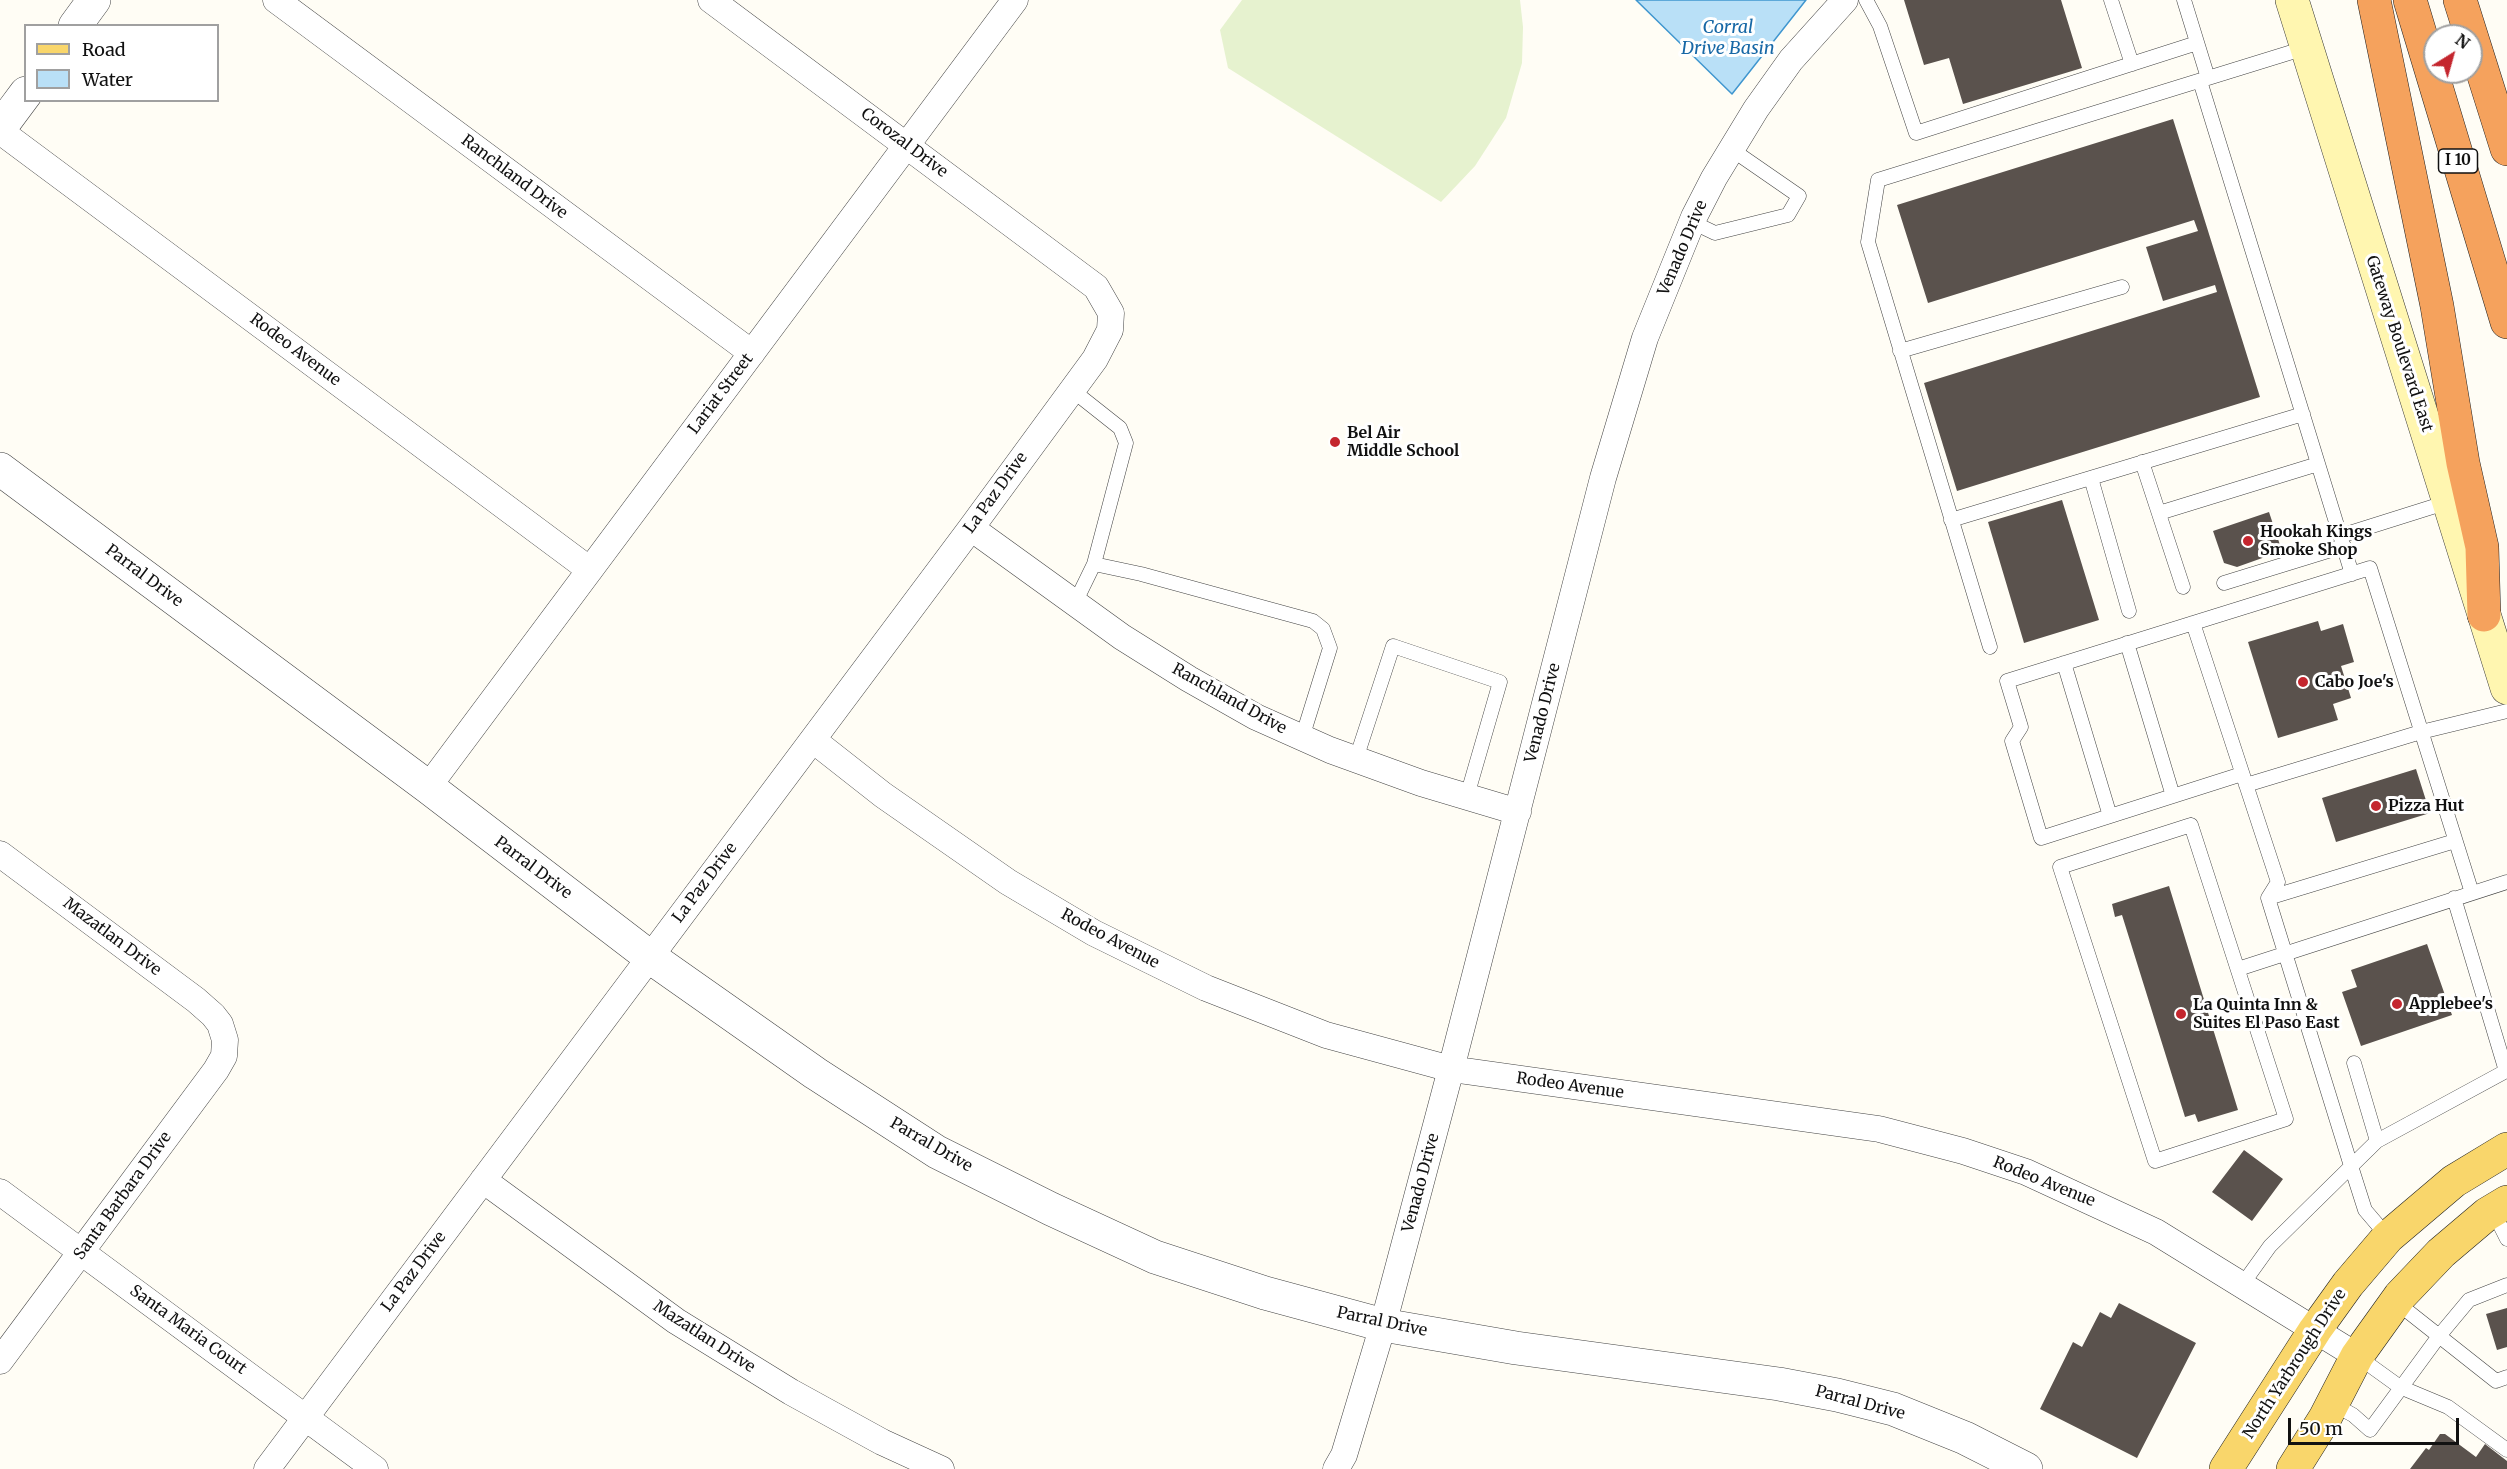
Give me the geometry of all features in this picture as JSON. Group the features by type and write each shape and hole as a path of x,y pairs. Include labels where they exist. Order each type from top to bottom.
{"highway":[{"path":"2374,0 2438,306 2463,463 2482,547 2484,615"},
{"name":"I 10","path":"2409,0 2507,322"},
{"path":"2460,0 2507,149"},
{"path":"2464,0 2507,82"}],"main road":[{"name":"Gateway Boulevard East","path":"2292,0 2305,48 2507,688"},
{"name":"North Yarbrough Drive","path":"2226,1469 2315,1330 2348,1284 2388,1237 2454,1181 2507,1149"},
{"path":"2293,1469 2332,1404 2357,1356 2396,1302 2441,1253 2502,1217"}],"street":[{"path":"76,24 94,0"},
{"name":"Ranchland Drive","path":"276,0 752,353"},
{"name":"Corozal Drive","path":"711,0 1096,287"},
{"name":"Lariat Street","path":"428,787 1015,0"},
{"name":"Venado Drive","path":"1336,1469 1344,1455 1383,1325 1452,1069 1603,478 1645,338 1692,222 1731,149 1791,60 1845,0"},
{"path":"0,130 24,96"},
{"name":"Rodeo Avenue","path":"0,130 590,570"},
{"name":"La Paz Drive","path":"267,1469 1095,359 1110,330 1111,312 1096,287"},
{"name":"Parral Drive","path":"0,469 428,787 650,957 815,1073 937,1152 1051,1209 1155,1257 1265,1293 1383,1325 1516,1347 1779,1384 1837,1395 1893,1409 1965,1438 2026,1469"},
{"name":"Ranchland Drive","path":"971,528 1122,637 1256,717 1356,759 1518,812"},
{"name":"Rodeo Avenue","path":"813,740 883,795 1008,882 1094,933 1206,988 1326,1035 1452,1069 1879,1129 1963,1150 2026,1172 2098,1203 2156,1232 2357,1356"},
{"name":"Mazatlan Drive","path":"0,854 196,1000 220,1024"},
{"name":"Santa Barbara Drive","path":"0,1360 216,1070 224,1056 225,1040 220,1024"},
{"name":"Mazatlan Drive","path":"483,1180 676,1321 791,1392 882,1442 941,1469"},
{"name":"Santa Maria Court","path":"0,1192 375,1469"}],"lane":[{"path":"1866,0 1881,26 1916,133 2197,43"},
{"path":"2112,0 2132,64"},
{"path":"2184,0 2197,43 2204,80 2352,574"},
{"path":"1990,647 1868,242 1878,180 2305,48"},
{"path":"1692,222 1715,233 1788,215 1799,196 1731,149"},
{"path":"1900,351 2122,287"},
{"path":"1072,390 1120,428 1126,443 1094,564 1075,603"},
{"path":"1952,520 2303,414"},
{"path":"2142,462 2183,587"},
{"path":"2159,513 2318,464"},
{"path":"2091,478 2129,611"},
{"path":"2224,583 2448,502"},
{"path":"1094,564 1141,574 1313,621 1323,629 1330,648 1302,738"},
{"path":"2472,893 2455,841 2421,732 2370,568 2007,681 2021,727 2012,741 2041,838 2173,796 2244,779 2421,732 2507,711"},
{"path":"2193,623 2278,882 2268,898 2351,1166 2365,1210 2388,1237"},
{"path":"2127,644 2173,796"},
{"path":"1356,759 1393,646 1500,682 1467,796"},
{"path":"2064,663 2110,816"},
{"path":"2191,825 2238,969 2286,1119 2155,1161 2060,867 2191,825"},
{"path":"2268,898 2455,841"},
{"path":"2238,969 2507,882"},
{"path":"2242,1285 2270,1246 2377,1141 2506,1071 2454,898"},
{"path":"2354,1063 2377,1141"},
{"path":"2332,1404 2353,1415 2370,1430 2400,1387 2469,1300 2507,1285"},
{"path":"2396,1302 2496,1381 2507,1377"},
{"path":"2357,1356 2400,1387 2448,1407 2507,1450"}],"green space":[{"path":"1242,0 1520,0 1523,27 1522,63 1506,118 1475,166 1441,202 1228,68 1220,30"}],"water":[{"name":"Corral Drive Basin","path":"1636,0 1806,0 1732,94"}],"building":[{"path":"1904,0 2061,0 2082,68 1963,104 1949,58 1924,65"},
{"path":"2173,119 2260,397 1957,491 1924,383 2217,292 2215,285 2163,301 2146,247 2198,231 2194,220 1928,303 1897,205"},
{"path":"2062,500 2099,620 2024,643 1988,522"},
{"name":"Hookah Kings Smoke Shop","path":"2269,512 2282,551 2237,567 2224,563 2213,531"},
{"name":"Cabo Joe's","path":"2318,621 2321,631 2343,624 2354,662 2341,666 2351,698 2333,704 2338,720 2278,738 2248,642"},
{"name":"Pizza Hut","path":"2416,769 2430,813 2336,842 2322,798"},
{"name":"La Quinta Inn & Suites El Paso East","path":"2169,886 2238,1110 2198,1122 2195,1114 2185,1117 2122,915 2115,917 2112,904"},
{"name":"Applebee's","path":"2427,944 2452,1015 2361,1046 2342,992 2357,987 2351,970"},
{"path":"2244,1150 2283,1179 2252,1221 2212,1192"},
{"path":"2119,1303 2196,1343 2137,1458 2040,1409 2073,1342 2082,1347 2100,1312 2111,1318"},
{"path":"2507,1308 2507,1347 2497,1350 2486,1314"},
{"path":"2440,1434 2445,1434 2476,1457 2485,1444 2507,1461 2507,1469 2410,1469 2426,1448 2429,1450"}],"place":[{"name":"Bel Air Middle School","path":"1335,442"},
{"name":"Hookah Kings Smoke Shop","path":"2248,541"},
{"name":"Cabo Joe's","path":"2303,682"},
{"name":"Pizza Hut","path":"2376,806"},
{"name":"Applebee's","path":"2397,1004"},
{"name":"La Quinta Inn & Suites El Paso East","path":"2181,1014"}]}
